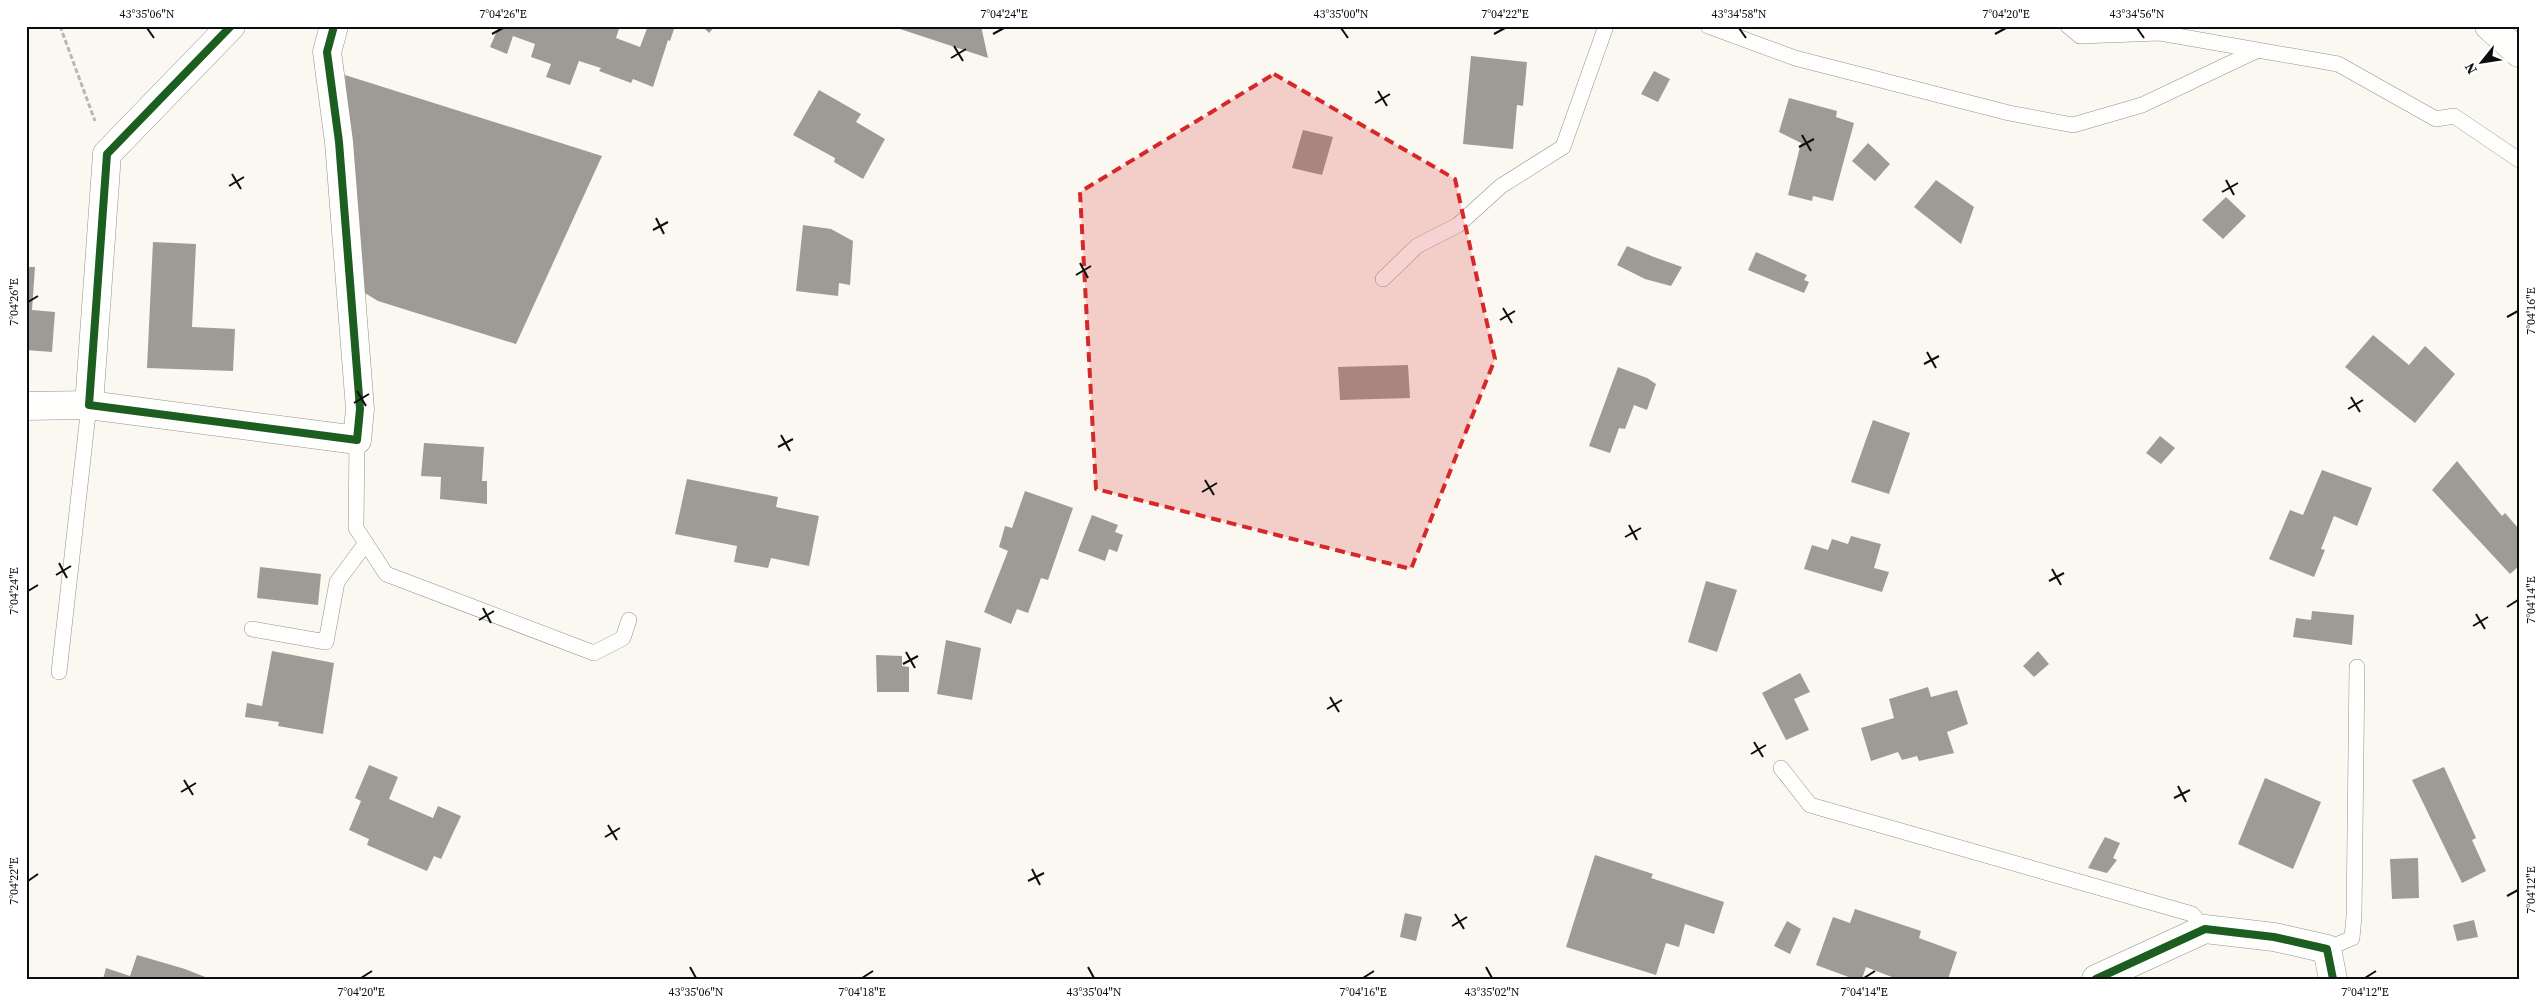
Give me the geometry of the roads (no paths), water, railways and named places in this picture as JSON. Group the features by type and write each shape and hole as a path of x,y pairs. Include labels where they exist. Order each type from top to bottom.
{"street":[{"path":"89,405 107,154 231,26"},
{"path":"26,406 89,405 357,440 360,409 339,142 326,52 334,26"},
{"path":"2489,26 2519,53"},
{"path":"2096,979 2205,929 2274,937 2327,949 2333,979"}],"lane":[{"path":"1383,279 1417,246 1458,225 1501,186 1563,147 1606,26"},
{"path":"1708,26 1795,58 2010,113 2074,125 2142,105 2256,51"},
{"path":"2068,26 2080,36 2160,33 2338,64 2436,119 2454,116 2519,160"},
{"path":"59,672 89,405"},
{"path":"357,440 356,528 386,574 594,653 623,638 630,620"},
{"path":"252,629 326,642 337,582 366,544"},
{"path":"2327,949 2352,938 2354,916 2357,667"},
{"path":"1781,768 1810,805 2192,914 2205,929"}]}
